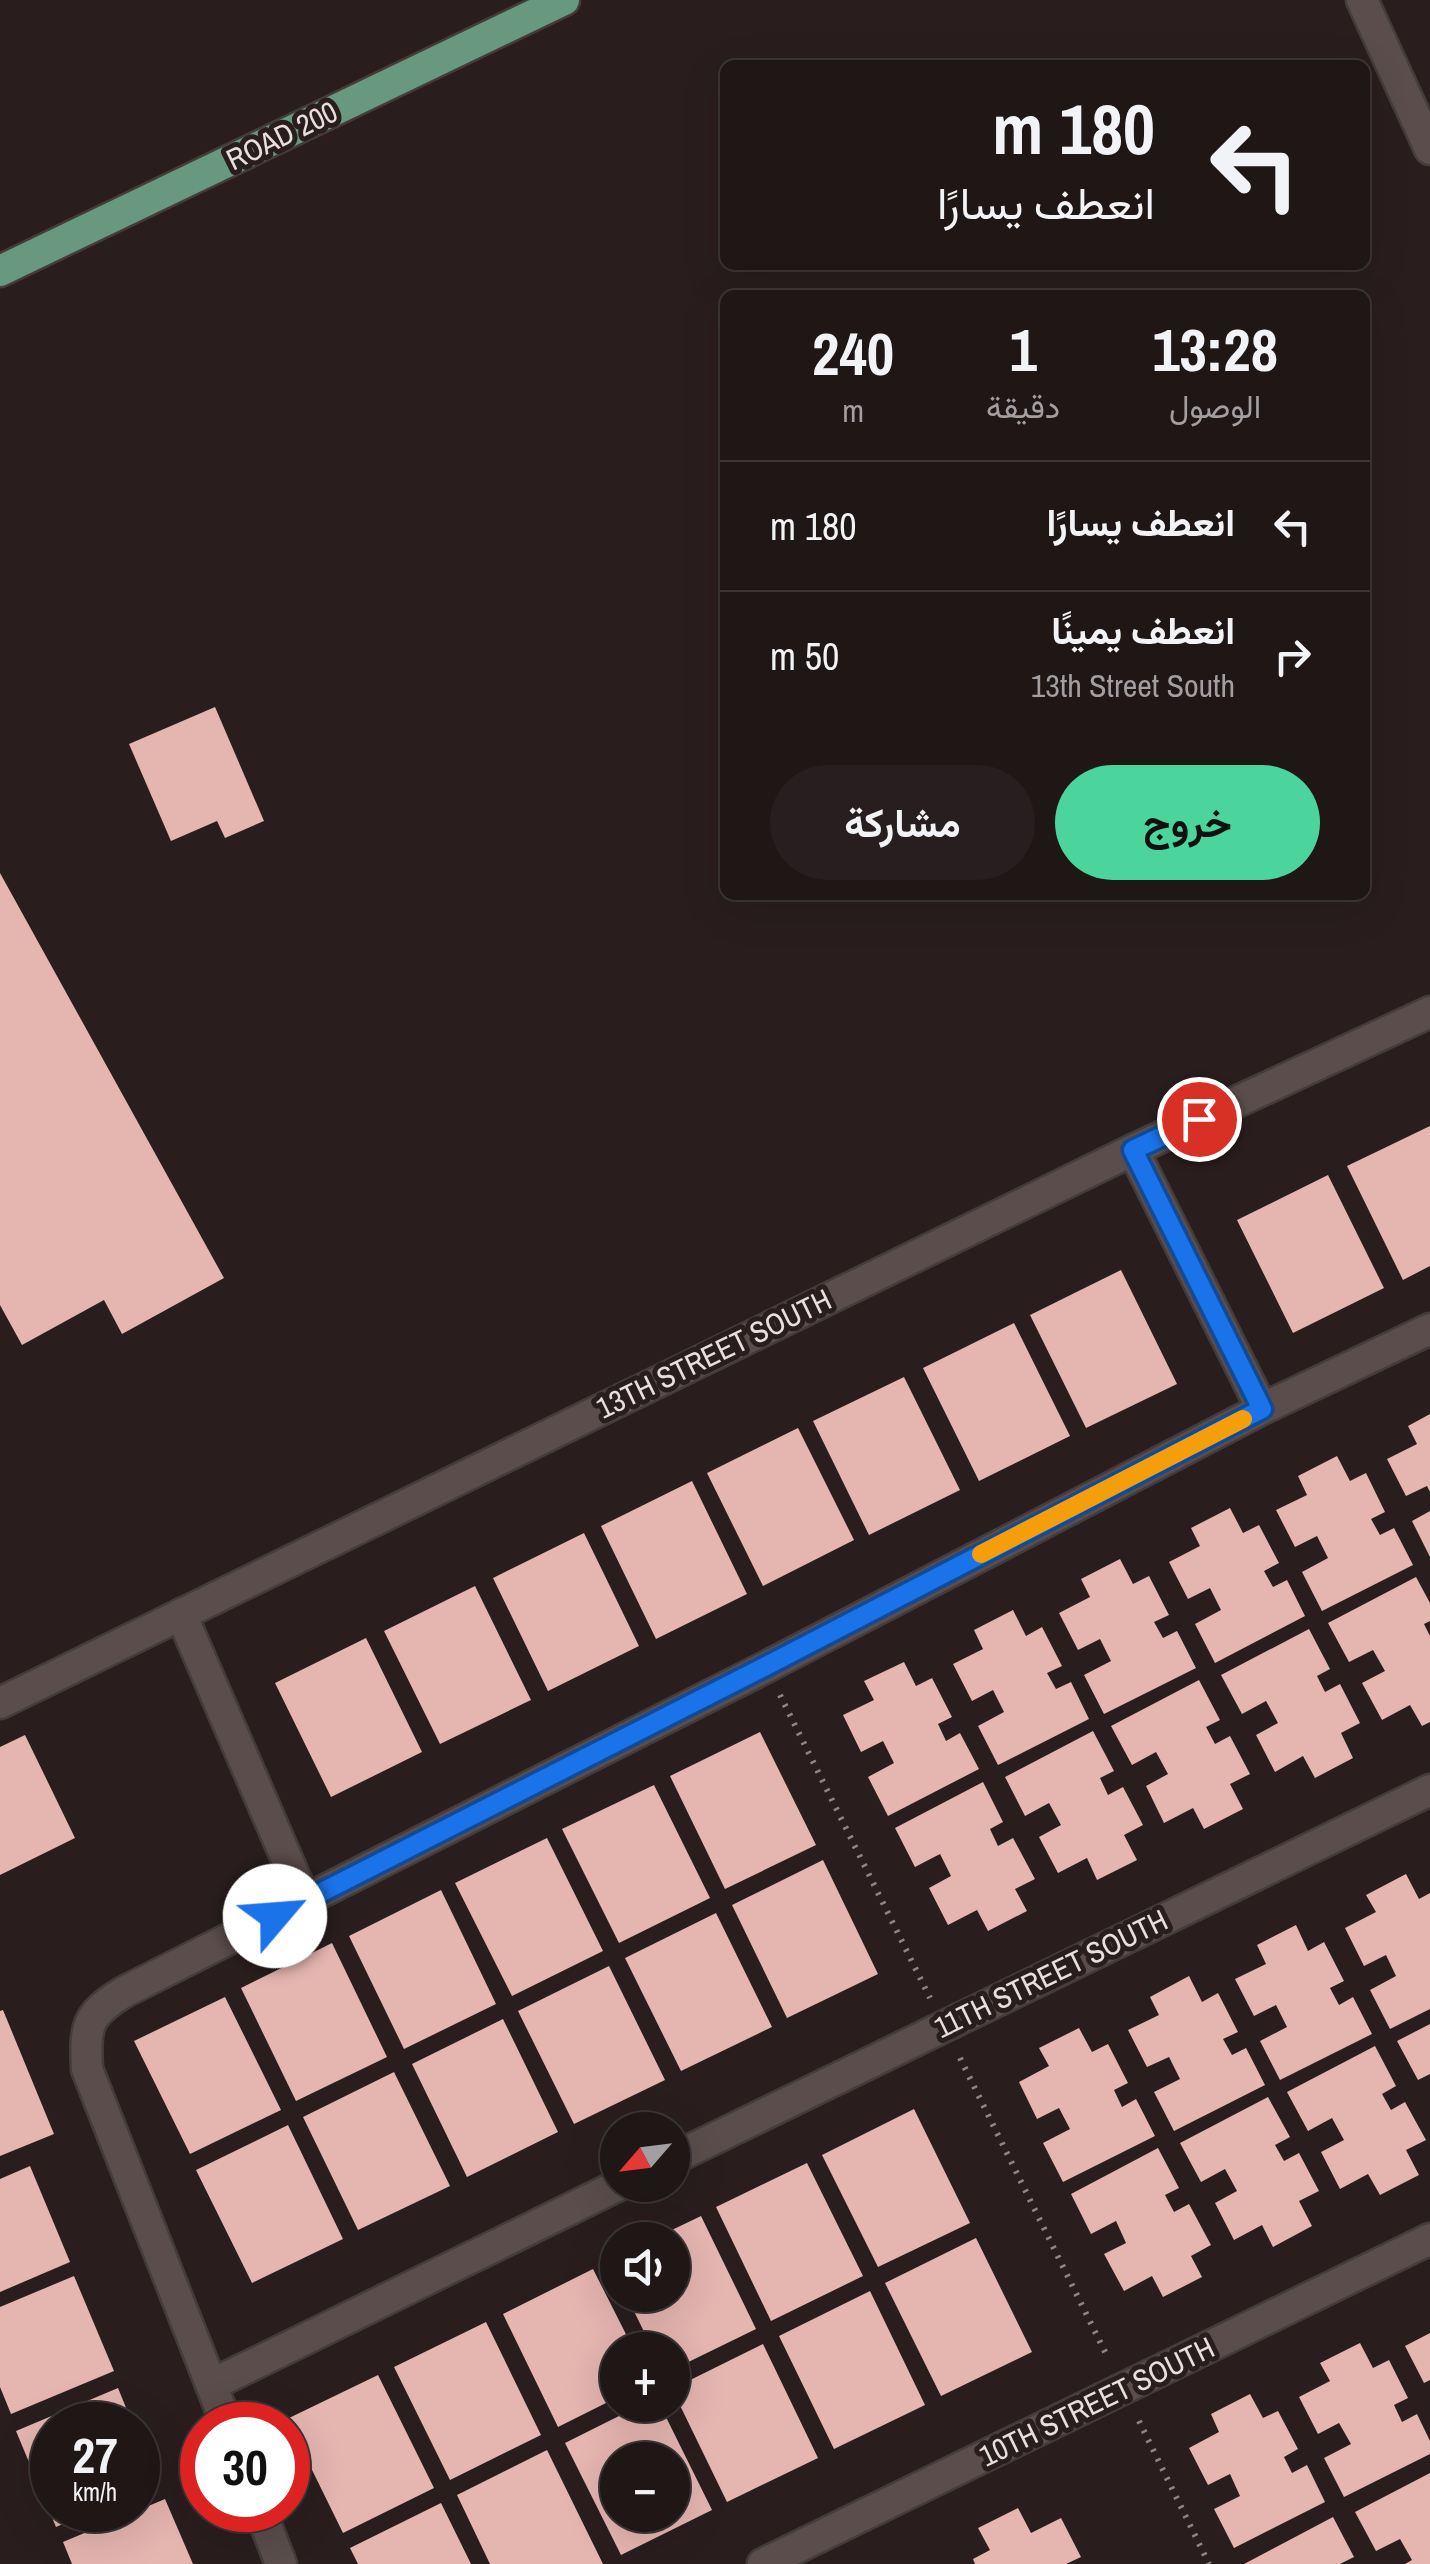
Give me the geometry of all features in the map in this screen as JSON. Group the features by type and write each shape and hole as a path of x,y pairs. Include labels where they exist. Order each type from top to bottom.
{"main road":[{"name":"ROAD 200","path":"0,272 564,0"}],"street":[{"path":"1362,0 1430,149"},
{"name":"13TH STREET SOUTH","path":"0,1702 1133,1150 1430,1012"},
{"path":"1133,1150 1262,1409"},
{"path":"218,2402 87,2068 86,2036 98,2008 1262,1409 1430,1328"},
{"path":"180,1614 305,1901"},
{"name":"11TH STREET SOUTH","path":"690,2150 1430,1790"},
{"path":"211,2385 600,2194"},
{"name":"10TH STREET SOUTH","path":"763,2564 1430,2239"},
{"path":"269,2532 281,2564"}],"path":[{"path":"766,1666 1208,2564"}],"building":[{"path":"215,707 264,821 225,838 217,821 171,841 129,744"},
{"path":"0,873 224,1278 122,1334 104,1300 22,1345 0,1305"},
{"path":"1430,1126 1430,1266 1403,1280 1347,1166"},
{"path":"1328,1175 1384,1288 1293,1333 1237,1220"},
{"path":"1121,1270 1177,1384 1086,1428 1030,1315"},
{"path":"1014,1323 1070,1436 979,1481 923,1368"},
{"path":"904,1377 960,1490 869,1535 813,1421"},
{"path":"1430,1414 1430,1492 1427,1486 1406,1496 1387,1459 1417,1444 1408,1426"},
{"path":"798,1428 854,1540 763,1586 707,1473"},
{"path":"1337,1456 1350,1481 1366,1473 1385,1512 1371,1519 1380,1535 1394,1528 1413,1565 1322,1611 1302,1572 1328,1558 1317,1536 1295,1547 1276,1510 1307,1495 1298,1476"},
{"path":"692,1481 747,1594 656,1639 601,1526"},
{"path":"1230,1508 1243,1533 1259,1525 1279,1563 1264,1571 1273,1587 1287,1580 1305,1616 1215,1663 1195,1624 1221,1610 1210,1588 1188,1599 1169,1562 1200,1546 1191,1528"},
{"path":"1430,1511 1430,1557 1412,1521"},
{"path":"584,1533 639,1646 548,1691 493,1578"},
{"path":"1120,1559 1133,1584 1149,1576 1169,1615 1154,1622 1163,1638 1177,1631 1196,1668 1104,1714 1084,1675 1111,1661 1100,1639 1078,1650 1059,1613 1090,1597 1081,1579"},
{"path":"1416,1577 1430,1603 1430,1621 1424,1624 1430,1636 1430,1722 1422,1726 1410,1705 1382,1720 1362,1683 1385,1671 1373,1650 1349,1662 1328,1623"},
{"path":"475,1586 531,1700 440,1744 384,1631"},
{"path":"1013,1610 1026,1636 1042,1627 1062,1666 1047,1673 1056,1689 1071,1682 1089,1719 998,1765 978,1726 1004,1712 993,1690 972,1701 953,1664 983,1649 974,1630"},
{"path":"1309,1629 1330,1669 1317,1676 1325,1692 1340,1684 1360,1723 1341,1733 1353,1758 1315,1778 1303,1756 1275,1772 1256,1735 1278,1723 1266,1701 1242,1714 1221,1675"},
{"path":"366,1638 422,1752 331,1797 275,1683"},
{"path":"904,1662 916,1686 932,1678 952,1717 938,1724 946,1741 960,1733 979,1769 888,1816 868,1777 894,1763 883,1741 861,1752 843,1715 874,1700 864,1681"},
{"path":"1199,1680 1220,1720 1206,1727 1215,1744 1230,1736 1250,1774 1230,1784 1243,1809 1204,1829 1193,1808 1164,1823 1146,1786 1168,1774 1156,1752 1132,1765 1111,1726"},
{"path":"1093,1731 1114,1771 1100,1778 1108,1795 1123,1787 1143,1825 1124,1835 1137,1860 1097,1880 1087,1858 1058,1873 1039,1837 1061,1825 1049,1803 1025,1816 1005,1777"},
{"path":"760,1732 816,1845 725,1889 670,1776"},
{"path":"25,1735 75,1838 0,1875 0,1747"},
{"path":"983,1782 1003,1822 990,1829 998,1846 1013,1838 1035,1879 1015,1889 1027,1911 988,1931 977,1910 948,1925 929,1888 951,1876 940,1854 915,1867 895,1828"},
{"path":"654,1785 710,1898 619,1943 562,1829"},
{"path":"547,1838 603,1951 512,1996 455,1883"},
{"path":"823,1860 878,1974 787,2018 732,1905"},
{"path":"1406,1874 1419,1899 1430,1893 1430,2009 1390,2029 1370,1990 1396,1976 1386,1955 1364,1966 1345,1928 1376,1912 1366,1895"},
{"path":"441,1890 496,2004 404,2049 349,1936"},
{"path":"716,1913 772,2027 681,2071 625,1958"},
{"path":"1296,1925 1308,1951 1324,1942 1344,1981 1330,1988 1339,2005 1353,1997 1372,2034 1280,2080 1260,2041 1287,2027 1276,2005 1254,2016 1235,1979 1266,1964 1257,1945"},
{"path":"332,1943 387,2057 296,2101 241,1988"},
{"path":"609,1966 665,2080 574,2124 518,2011"},
{"path":"1189,1976 1202,2002 1218,1993 1238,2032 1223,2039 1232,2055 1246,2048 1265,2085 1174,2131 1154,2092 1180,2079 1169,2057 1147,2067 1128,2030 1159,2015 1150,1997"},
{"path":"225,1997 281,2110 190,2154 134,2041"},
{"path":"3,2010 54,2134 0,2156 0,2011"},
{"path":"503,2019 558,2132 467,2177 412,2064"},
{"path":"1430,2024 1430,2074 1418,2080 1397,2041"},
{"path":"1079,2028 1092,2052 1108,2044 1128,2083 1114,2090 1122,2107 1136,2099 1155,2136 1063,2182 1043,2143 1070,2129 1059,2108 1037,2119 1019,2082 1049,2066 1039,2048"},
{"path":"1375,2046 1396,2086 1382,2094 1391,2110 1405,2102 1426,2140 1406,2150 1419,2175 1380,2195 1368,2174 1340,2189 1321,2152 1344,2140 1332,2118 1308,2131 1287,2092"},
{"path":"394,2072 450,2186 358,2230 303,2117"},
{"path":"1268,2097 1290,2137 1275,2145 1284,2161 1299,2153 1319,2191 1299,2201 1312,2226 1273,2247 1262,2225 1234,2240 1215,2203 1237,2191 1225,2169 1201,2182 1180,2143"},
{"path":"914,2109 970,2223 878,2267 822,2155"},
{"path":"288,2125 343,2239 252,2283 196,2170"},
{"path":"1158,2148 1179,2188 1165,2195 1174,2212 1189,2204 1211,2245 1191,2256 1202,2277 1163,2297 1152,2276 1124,2291 1104,2254 1126,2243 1116,2221 1091,2234 1071,2194"},
{"path":"807,2163 863,2276 771,2321 716,2207"},
{"path":"30,2166 70,2262 0,2292 0,2179"},
{"path":"701,2216 756,2329 690,2361 690,2332 644,2332 634,2312 690,2312 688,2222"},
{"path":"976,2238 1032,2352 941,2396 885,2283"},
{"path":"593,2269 600,2283 600,2312 615,2312 625,2332 600,2332 600,2406 558,2427 503,2314"},
{"path":"74,2276 114,2371 40,2402 30,2402 30,2406 11,2414 0,2387 0,2307"},
{"path":"870,2291 925,2405 834,2449 779,2336"},
{"path":"486,2322 541,2435 450,2480 394,2367"},
{"path":"1430,2333 1430,2380 1424,2383 1405,2346"},
{"path":"1360,2343 1373,2368 1389,2360 1408,2398 1394,2405 1402,2422 1417,2414 1430,2441 1430,2454 1344,2497 1324,2458 1351,2444 1339,2423 1318,2434 1299,2397 1330,2381 1320,2363"},
{"path":"763,2344 818,2458 727,2502 688,2422 690,2380"},
{"path":"378,2375 434,2488 343,2533 310,2466 310,2408"},
{"path":"118,2388 124,2402 85,2402"},
{"path":"1250,2394 1263,2418 1278,2411 1298,2449 1284,2457 1292,2473 1307,2465 1325,2502 1234,2548 1214,2509 1240,2496 1230,2474 1208,2485 1189,2448 1219,2432 1211,2414"},
{"path":"607,2422 668,2422 678,2442 600,2442 600,2513 565,2443"},
{"path":"30,2425 30,2465 16,2431"},
{"path":"547,2450 603,2564 490,2564 457,2495"},
{"path":"690,2466 712,2510 690,2521"},
{"path":"1430,2473 1430,2564 1405,2564 1412,2560 1400,2539 1376,2551 1355,2512"},
{"path":"165,2499 193,2564 72,2564 63,2542 87,2532 160,2532 160,2501"},
{"path":"441,2503 471,2564 358,2564 350,2548"},
{"path":"1018,2508 1031,2533 1061,2518 1081,2557 1066,2564 975,2564 973,2559 990,2550 978,2528"},
{"path":"1333,2517 1354,2557 1340,2564 1244,2564"},
{"path":"610,2532 668,2532 621,2555"}],"slow traffic":[{"path":"981,1554 1243,1419"}],"route":[{"path":"275,1916 1262,1409 1133,1150 1199,1119"}]}
